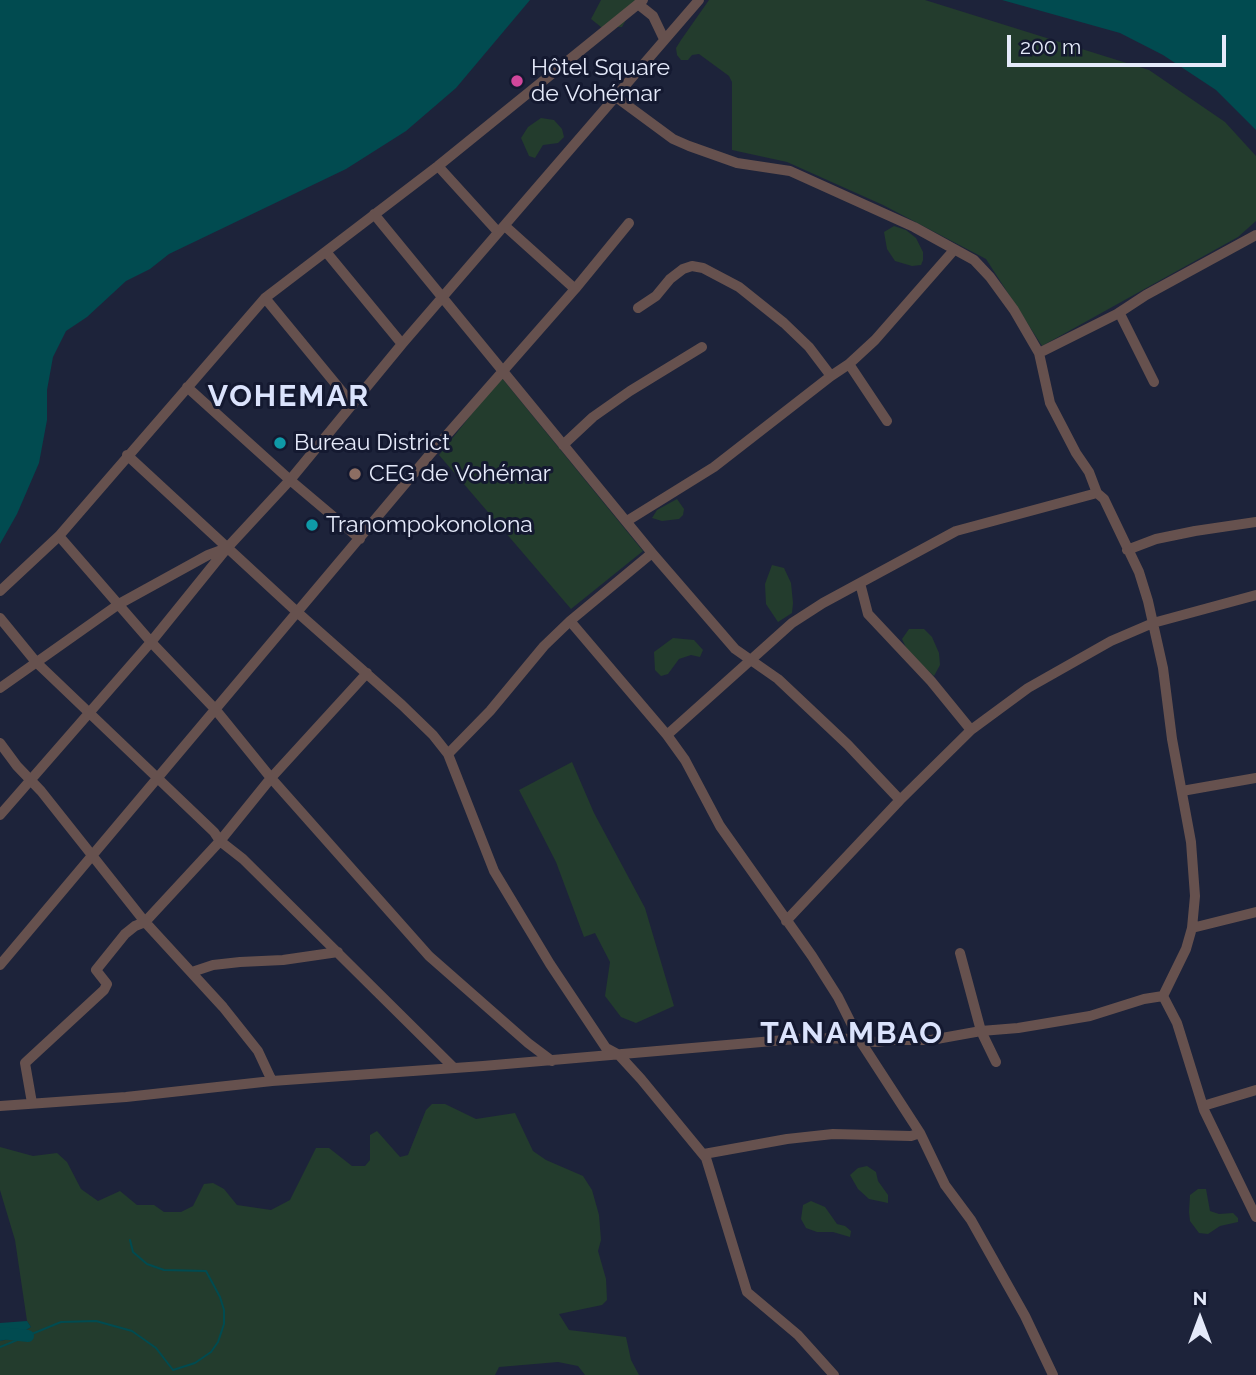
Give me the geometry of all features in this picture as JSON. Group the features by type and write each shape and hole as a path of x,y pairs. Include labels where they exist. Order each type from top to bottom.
{"street":[{"path":"0,815 699,0"},
{"path":"0,591 59,536 265,298 438,166 641,2 653,16 664,39"},
{"path":"616,97 673,139 737,163 790,171 914,228 974,260 1014,310 1039,353 1050,403 1089,472 1097,493 1104,499 1139,572 1153,623 1191,842 1195,895 1192,928 1186,949 1163,996"},
{"path":"438,166 502,229 575,289"},
{"path":"374,214 652,553 735,649 778,679 848,745 900,800"},
{"path":"0,965 629,223"},
{"path":"1039,353 1117,314 1179,276 1256,235"},
{"path":"627,521 714,467 849,364 875,340 954,250"},
{"path":"327,253 402,344"},
{"path":"638,309 656,296 670,278 683,269 692,266 703,268 739,287 784,323 809,347 831,376"},
{"path":"265,298 353,405"},
{"path":"1117,314 1121,316 1154,383"},
{"path":"563,445 593,416 702,347"},
{"path":"849,364 887,421"},
{"path":"187,387 360,539"},
{"path":"127,455 418,720 448,754 494,870 550,964 606,1048 619,1055 704,1154 747,1292 798,1335 834,1375"},
{"path":"667,735 792,623 860,583 956,531 1097,493"},
{"path":"1127,550 1169,537 1256,522"},
{"path":"59,536 151,642 215,709 271,778 429,956 552,1061"},
{"path":"0,688 119,604 208,555 227,548"},
{"path":"448,754 569,621 652,553"},
{"path":"860,583 868,614 931,681 971,730"},
{"path":"786,921 900,800 971,730 1028,688 1111,641 1153,623 1256,595"},
{"path":"0,618 36,662 90,711 214,832 220,841 243,859 454,1068"},
{"path":"569,621 667,735 685,760 720,826 812,956 838,997 859,1039 920,1133 945,1185 971,1220 1025,1316 1053,1375"},
{"path":"32,1103 25,1063 104,990 107,984 96,970 125,934 145,922 220,841 271,778 367,673"},
{"path":"0,743 145,922 192,972 258,1051 272,1081"},
{"path":"1182,791 1256,778"},
{"path":"1192,928 1256,912"},
{"path":"192,972 226,963 283,960 338,952"},
{"path":"960,953 981,1031 996,1062"},
{"path":"0,1106 795,1039 859,1039 875,1042 931,1040 1090,1016 1133,1002 1163,996"},
{"path":"1163,996 1177,1023 1203,1105 1256,1217"},
{"path":"1203,1105 1256,1090"},
{"path":"704,1154 787,1139 833,1134 911,1136 920,1133"}],"shaded area":[{"path":"0,0 530,0 456,88 406,131 346,169 169,254 150,269 126,281 87,317 66,331 53,357 47,390 47,420 39,463 17,514 0,544"},
{"path":"601,0 637,0 622,27 601,27 591,19"},
{"path":"709,0 925,0 1149,70 1225,122 1256,156 1256,221 1238,237 1042,346 986,259 883,205 787,162 732,150 732,82 729,76 699,54 692,55 688,60 681,60 677,55 676,48"},
{"path":"1002,0 1256,0 1256,130 1216,90 1163,55 1120,33"},
{"path":"541,118 554,120 562,129 564,137 558,143 543,145 535,158 529,156 521,138 528,127"},
{"path":"894,226 906,230 916,238 923,252 921,265 912,266 895,261 887,249 884,232"},
{"path":"501,377 643,551 571,609 439,455"},
{"path":"677,499 684,509 679,519 662,521 652,518 657,510"},
{"path":"772,565 784,568 791,583 792,613 778,622 766,604 765,584"},
{"path":"909,629 924,629 932,637 939,653 940,665 934,676 909,654 902,639"},
{"path":"673,638 694,640 703,650 700,657 691,655 679,659 668,674 661,676 655,670 654,652"},
{"path":"572,762 594,813 645,908 674,1006 636,1023 621,1017 605,996 610,962 595,933 584,937 556,862 519,790"},
{"path":"432,1104 445,1104 476,1119 515,1113 533,1151 546,1160 583,1176 592,1190 599,1215 601,1240 598,1251 606,1279 607,1300 602,1305 559,1314 569,1330 626,1337 631,1360 639,1375 585,1375 578,1366 558,1362 499,1367 495,1375 0,1375 0,1341 13,1338 31,1327 27,1321 15,1240 0,1190 0,1147 33,1156 57,1153 67,1162 81,1189 98,1201 120,1191 137,1205 154,1205 164,1212 181,1212 193,1206 204,1184 213,1183 224,1189 237,1205 271,1210 290,1200 316,1148 329,1148 352,1166 365,1166 370,1160 370,1135 377,1131 400,1157 408,1155 426,1110"},
{"path":"867,1166 876,1172 878,1181 888,1195 888,1203 869,1199 858,1189 850,1175 858,1168"},
{"path":"1198,1189 1206,1189 1210,1211 1219,1214 1233,1213 1238,1222 1220,1226 1208,1234 1199,1233 1190,1221 1189,1212 1190,1195"},
{"path":"811,1201 825,1207 837,1224 851,1231 850,1237 806,1228 801,1219 803,1205"},
{"path":"27,1321 31,1327 13,1338 0,1341 0,1323"}],"waterway":[{"path":"0,1347 61,1322 96,1321 132,1331 156,1348 173,1370 195,1363 211,1352 218,1342 224,1324 224,1310 206,1271 164,1270 147,1264 133,1252 130,1240"},
{"path":"0,1333 28,1336"}],"place":[{"name":"Hôtel Square de Vohémar","path":"517,81"},
{"name":"Bureau District","path":"280,443"},
{"name":"CEG de Vohémar","path":"355,474"},
{"name":"Tranompokonolona","path":"312,525"}],"district":[{"name":"VOHEMAR","path":"289,397"},
{"name":"TANAMBAO","path":"852,1034"}]}
